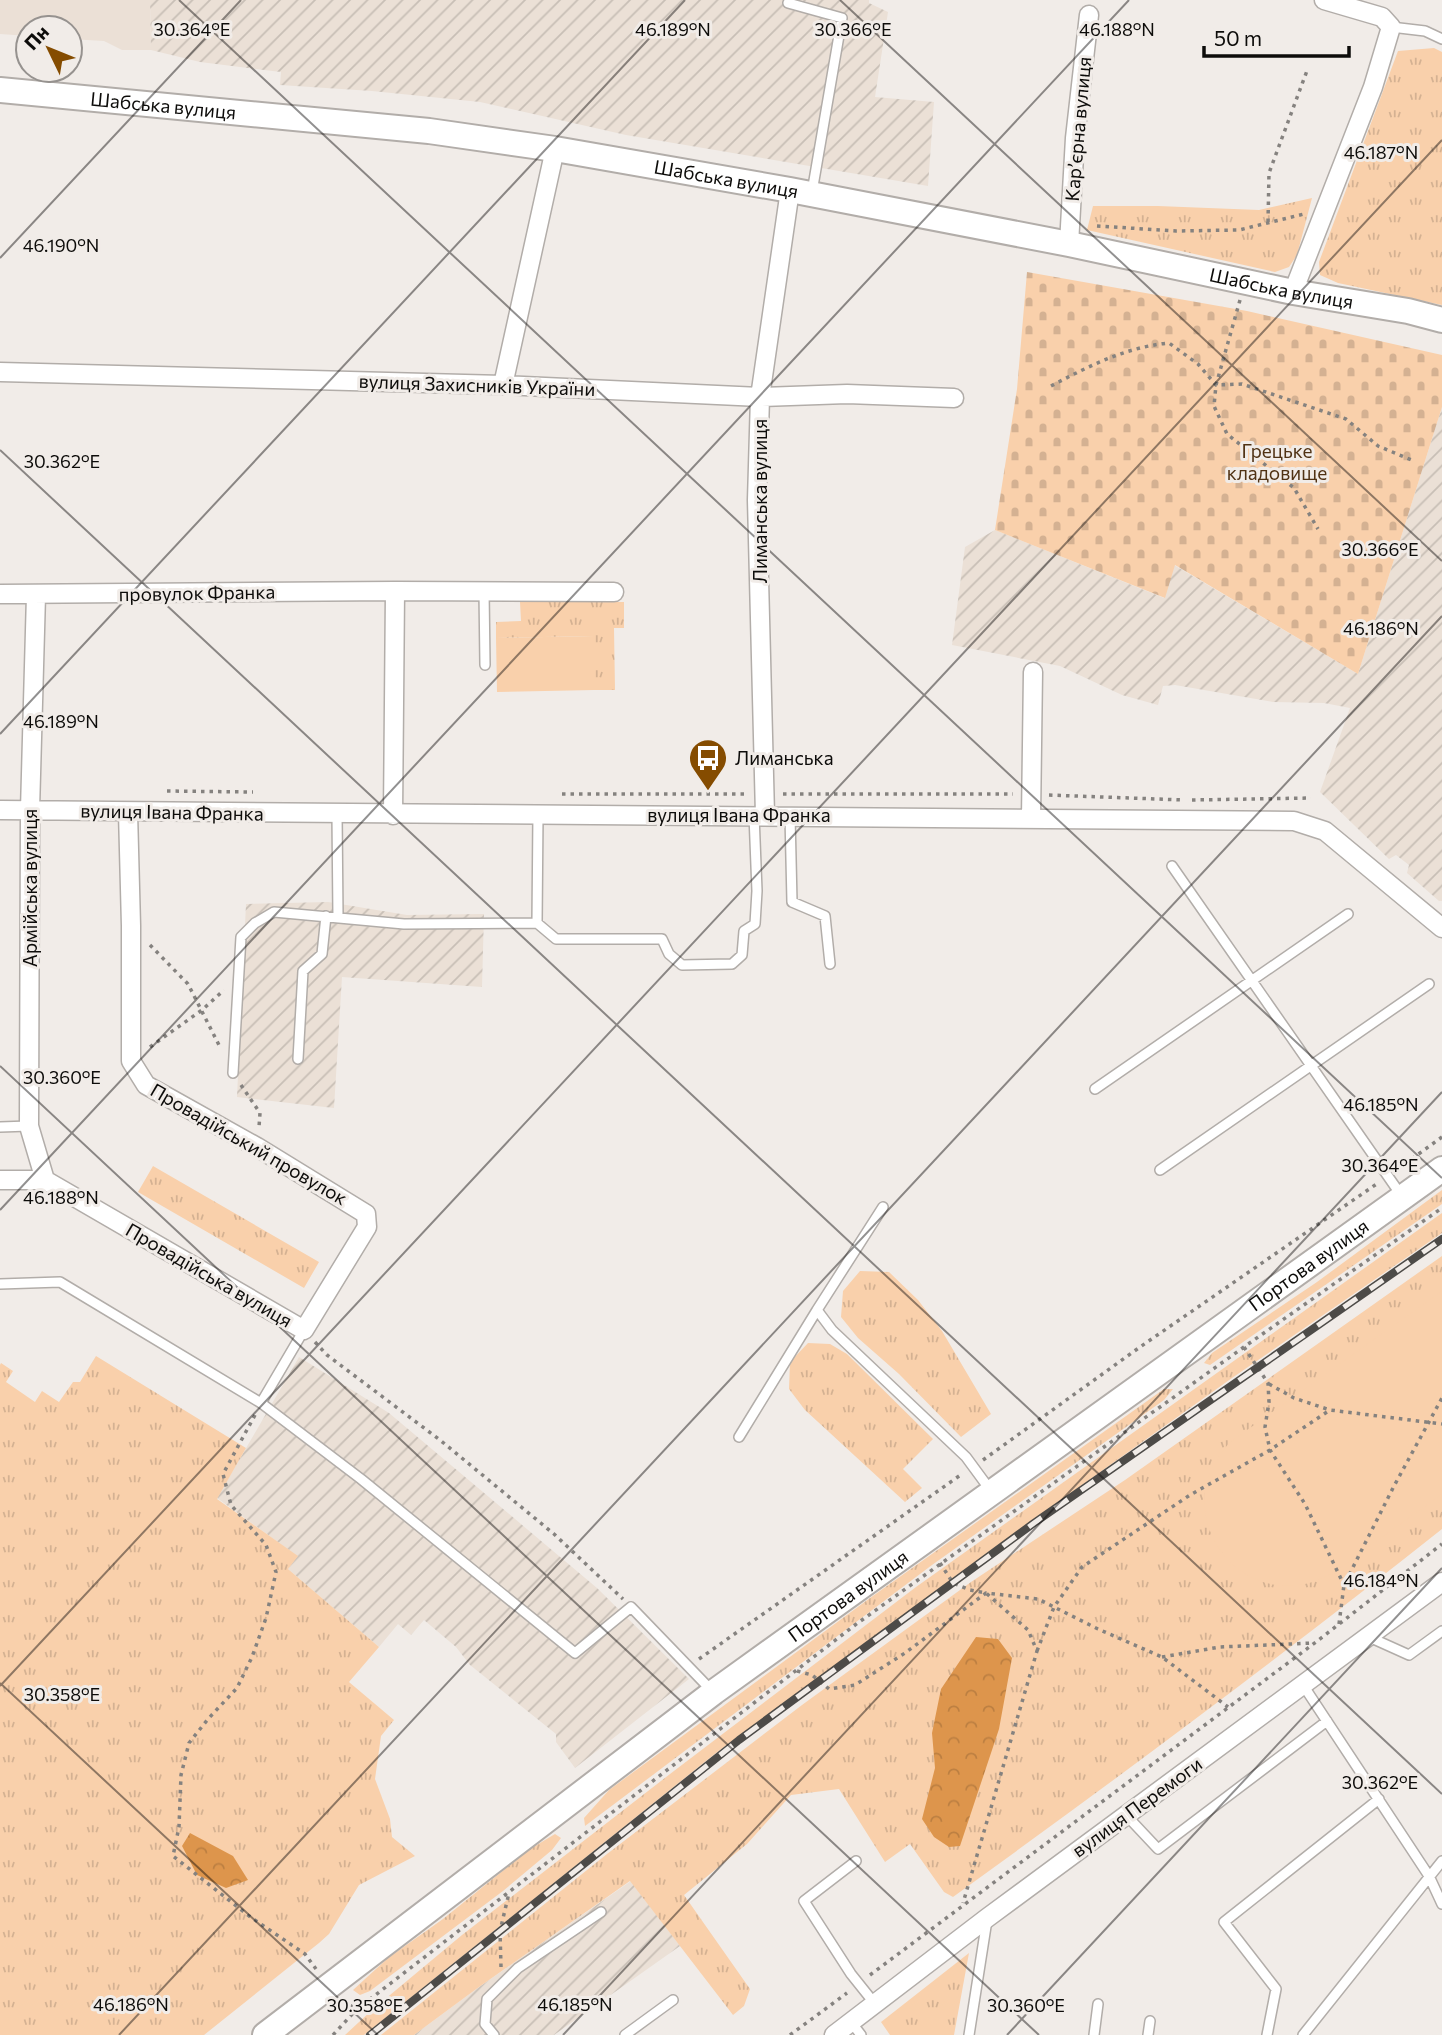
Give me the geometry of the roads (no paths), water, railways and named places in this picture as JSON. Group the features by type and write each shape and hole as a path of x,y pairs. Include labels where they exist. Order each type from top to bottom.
{"main road":[{"name":"Шабська вулиця","path":"0,90 429,131 555,149 801,192 1070,234 1245,282 1408,311 1442,320"},
{"name":"Портова вулиця","path":"265,2035 714,1692 1442,1169"}],"street":[{"path":"1293,292 1373,87 1391,27 1382,17 1324,0"},
{"name":"Карʼєрна вулиця","path":"1070,234 1074,138 1089,15"},
{"path":"503,385 555,149"},
{"name":"Лиманська вулиця","path":"759,815 765,794 757,500 760,397 801,192"},
{"name":"вулиця Захисників України","path":"0,372 503,385 760,397 847,394 954,398"},
{"path":"393,815 395,591"},
{"name":"провулок Франка","path":"0,594 614,592"},
{"name":"Армійська вулиця","path":"36,594 30,810 29,1126 45,1180"},
{"path":"1031,818 1033,672"},
{"name":"вулиця Івана Франка","path":"0,810 1294,821 1325,831 1442,928"},
{"name":"Провадійський провулок","path":"128,812 131,1060 146,1085 257,1147 366,1213 368,1227 304,1330"},
{"path":"0,1180 45,1180"},
{"name":"Провадійська вулиця","path":"45,1180 304,1330"},
{"name":"вулиця Перемоги","path":"834,2035 856,2029 875,2004 987,1918 1442,1581"}],"lane":[{"path":"788,3 842,18 801,192"},
{"path":"1391,27 1425,31 1442,39"},
{"path":"484,592 485,665"},
{"path":"337,814 338,918"},
{"path":"537,923 538,814"},
{"path":"233,1073 242,937 255,923 274,912 404,924 537,923 556,939 662,939 669,954 682,965 732,964 742,955 744,931 755,924 759,815"},
{"path":"790,816 792,902 825,916 830,964"},
{"path":"1172,866 1402,1197"},
{"path":"1095,1088 1348,914"},
{"path":"298,1059 303,971 322,954 326,916"},
{"path":"1160,1170 1429,984"},
{"path":"0,1128 29,1126"},
{"path":"739,1437 883,1207"},
{"path":"0,1284 60,1282 261,1403 362,1479 575,1653 631,1607 714,1692"},
{"path":"817,1310 832,1330 965,1457 992,1492"},
{"path":"261,1403 304,1330"},
{"path":"1367,1637 1409,1655 1442,1631"},
{"path":"1303,1685 1429,1876 1442,1904"},
{"path":"1126,1815 1158,1849 1327,1721"},
{"path":"1267,2035 1276,1989 1224,1922 1379,1799"},
{"path":"856,1861 804,1901 875,2004"},
{"path":"1303,2035 1442,1861"},
{"path":"494,2035 485,2024 487,1999 518,1968 601,1912"},
{"path":"969,2035 987,1918"},
{"path":"625,2035 673,2000"},
{"path":"1094,2035 1098,2004"},
{"path":"1147,2035 1150,2021"}],"railway":[{"path":"370,2035 739,1740 1034,1523 1442,1239"}],"place":[{"name":"Лиманська","path":"708,792"}],"park label":[{"name":"Грецьке кладовище","path":"1277,462"}]}
